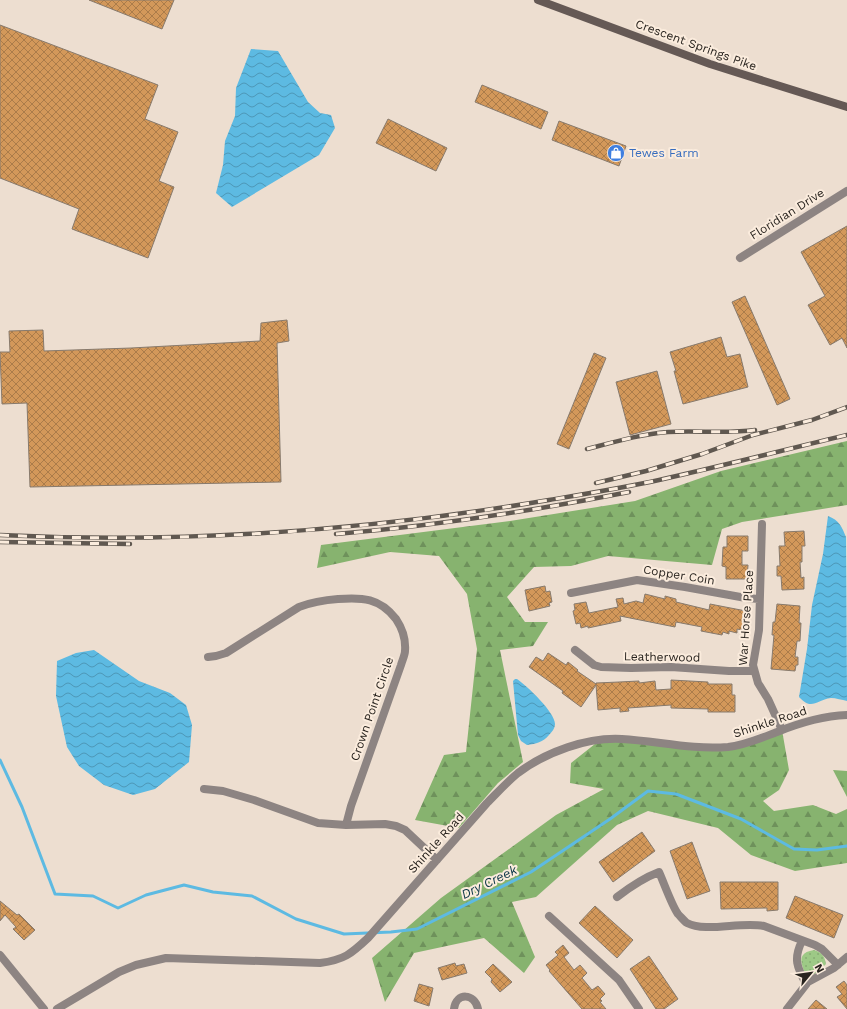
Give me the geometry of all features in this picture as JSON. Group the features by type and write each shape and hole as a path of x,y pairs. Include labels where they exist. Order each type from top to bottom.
{"main road":[{"name":"Crescent Springs Pike","path":"538,0 717,66 847,107"}],"street":[{"name":"Floridian Drive","path":"740,258 847,191"},
{"name":"War Horse Place","path":"762,524 759,630 753,665 758,683 768,699 782,730"},
{"name":"Copper Coin","path":"571,593 637,580 759,599"},
{"name":"Crown Point Circle","path":"208,657 226,653 299,607 319,600 361,598 372,600 381,604 390,611 403,631 405,651 351,806 346,825"},
{"name":"Leatherwood","path":"575,650 594,666 601,667 671,667 729,671 754,671"},
{"name":"Shinkle Road","path":"57,1009 119,972 136,965 166,958 320,963 344,958 354,952 368,938 487,803 518,773 547,756 573,746 600,740 622,739 703,748 728,747 752,741 811,720 847,715"},
{"path":"204,789 224,791 318,823 346,825 385,824 396,826 405,830 437,860"},
{"path":"617,897 642,880 659,872 677,913 685,922 703,927 758,925 822,949 838,965"},
{"path":"549,916 619,980 639,1009"},
{"path":"802,941 797,952 796,962 806,984"},
{"path":"0,955 44,1009"},
{"path":"787,1009 806,984 838,965 847,957"},
{"path":"454,1009 459,998 466,996 472,998 476,1002 478,1009"}],"green space":[{"path":"847,441 847,505 742,522 722,529 712,565 608,556 571,566 534,567 507,597 525,622 548,622 533,646 500,650 523,762 498,783 459,828 415,820 444,755 466,752 477,649 467,594 439,556 390,552 317,568 321,545 510,521 635,501 721,471"},
{"path":"782,730 789,770 779,790 763,801 774,811 813,805 836,814 847,809 847,863 795,871 751,855 718,828 648,811 617,825 536,897 512,902 535,957 524,973 484,938 414,953 385,1002 372,958 441,898 556,815 604,789 570,783 571,763 600,740 728,747"},
{"path":"833,770 847,771 847,797"},
{"path":"814,950 823,955 826,964 818,972 808,977 805,974 801,961 802,956 807,952"}],"water":[{"path":"251,49 278,51 308,102 320,113 331,115 335,128 319,155 232,207 216,193 223,165 225,141 235,116 236,88"},
{"path":"828,516 840,524 846,537 847,701 831,698 811,704 803,701 799,697 807,649 812,605 823,554"},
{"path":"94,650 139,681 170,693 186,705 192,725 189,762 155,789 133,795 104,785 79,766 67,747 56,696 57,661 76,653"},
{"path":"515,679 522,682 546,706 554,719 555,724 553,730 547,737 533,744 527,745 521,741 518,735 513,681"}],"building":[{"path":"89,0 174,0 162,29"},
{"path":"0,25 158,85 145,119 178,132 159,181 174,187 148,258 72,229 79,209 0,178"},
{"path":"482,85 548,112 541,129 475,102"},
{"path":"388,119 447,148 436,171 376,143"},
{"path":"559,121 626,146 619,166 552,140"},
{"path":"847,226 847,348 842,338 830,345 808,305 825,296 801,252"},
{"path":"745,296 790,399 777,405 732,302"},
{"path":"287,320 289,341 277,343 281,482 30,487 27,403 2,404 0,352 10,352 9,331 43,330 44,351 131,348 260,341 261,323"},
{"path":"721,337 727,357 740,354 748,387 683,404 674,371 676,371 670,352"},
{"path":"594,353 606,358 569,449 557,444"},
{"path":"657,371 671,424 630,435 616,382"},
{"path":"804,531 805,546 802,546 802,562 800,562 801,578 804,577 804,589 782,590 781,576 777,576 777,566 780,566 779,546 785,546 784,532"},
{"path":"727,536 748,536 748,551 742,551 742,565 748,565 747,579 726,579 726,567 722,566 723,547 727,547"},
{"path":"545,586 546,592 550,591 552,602 549,603 550,606 529,611 525,590"},
{"path":"645,594 665,599 665,596 676,599 676,602 709,610 710,604 746,611 742,630 737,629 737,633 729,631 729,634 723,632 722,635 701,631 702,627 676,622 675,627 620,616 621,621 588,628 588,626 581,628 580,623 576,624 573,611 575,610 574,604 586,602 589,613 618,607 616,599 623,598 624,604 636,601 643,603"},
{"path":"777,604 800,606 800,641 797,641 795,657 798,657 798,665 796,665 795,671 771,669 774,635 772,635 773,622 775,622"},
{"path":"548,653 566,665 568,662 578,670 577,671 596,684 655,681 656,690 671,689 671,680 708,682 708,684 732,684 732,695 735,695 735,712 708,712 708,709 671,708 671,705 628,708 629,711 620,712 620,708 598,710 596,685 581,707 562,693 563,691 529,667 536,657 543,661"},
{"path":"642,832 655,851 613,882 599,862"},
{"path":"692,842 710,891 687,899 670,851"},
{"path":"720,882 778,882 778,910 767,911 767,908 721,909"},
{"path":"795,896 843,915 834,938 786,918"},
{"path":"0,901 17,915 19,914 35,930 24,940 13,929 16,927 5,915 0,921"},
{"path":"595,906 633,940 617,958 579,923"},
{"path":"563,945 569,953 564,957 574,970 580,965 587,973 582,978 592,990 598,986 605,994 600,999 602,1001 600,1002 606,1009 582,1009 549,971 550,970 546,965 558,955 555,952"},
{"path":"649,956 678,999 664,1009 656,1009 630,969"},
{"path":"455,963 456,966 464,964 467,973 442,980 438,968"},
{"path":"493,964 512,982 500,992 491,982 492,979 485,972"},
{"path":"844,981 847,985 847,1009 837,997 842,994 836,987"},
{"path":"419,984 433,988 429,1006 414,1001"},
{"path":"816,1000 827,1009 808,1009"}],"waterway":[{"name":"Dry Creek","path":"0,760 22,807 55,894 93,896 118,908 146,895 184,885 213,892 252,896 296,919 344,934 391,932 417,929 531,872 610,819 648,791 676,794 741,819 794,849 817,850 847,846"}],"railway":[{"path":"596,483 646,471 702,454 753,435 812,420 847,407"},
{"path":"587,449 658,433 733,432 755,430"},
{"path":"0,535 138,538 207,536 344,527 412,520 480,511 631,486 847,435"},
{"path":"336,534 409,527 483,517 629,492"},
{"path":"0,542 130,544"}],"place":[{"name":"Tewes Farm","path":"616,153"}]}
